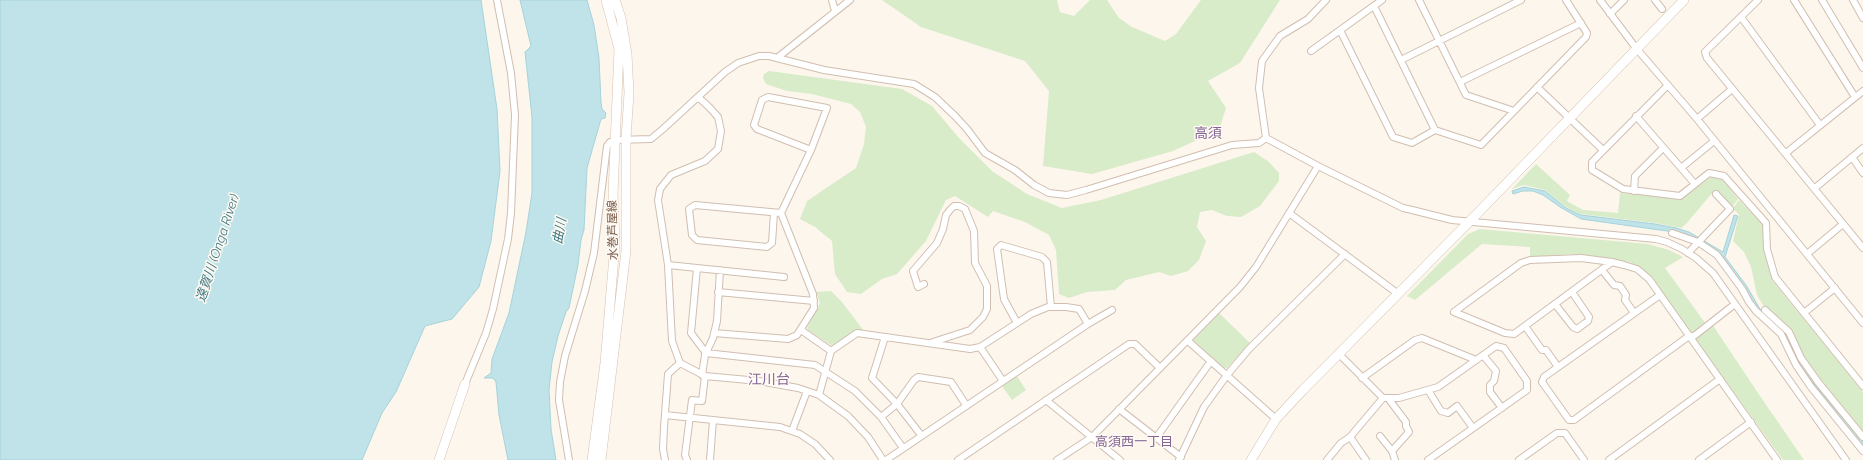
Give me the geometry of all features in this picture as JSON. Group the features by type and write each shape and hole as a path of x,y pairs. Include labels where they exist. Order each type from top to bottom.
{"main road":[{"name":"水巻芦屋線","path":"601,460 626,251 619,49 606,0"},
{"name":"水巻芦屋線","path":"592,460 606,363 612,300 615,244 613,194 629,94 627,62 621,18 615,0"},
{"path":"1250,460 1276,419 1338,353 1470,221 1684,0"},
{"path":"439,460 465,384"}],"street":[{"path":"465,384 486,333 493,309 508,239 515,146 515,115 511,73 497,0"},
{"path":"832,0 835,11"},
{"path":"777,58 850,0"},
{"path":"1266,138 1259,88 1262,61 1280,36 1308,19 1326,0"},
{"path":"1311,51 1382,0"},
{"path":"1419,0 1466,95 1514,111"},
{"path":"1401,60 1521,0"},
{"path":"1374,6 1435,130 1480,145 1586,37 1587,33 1566,0"},
{"path":"1600,0 1636,48 1697,119 1863,322"},
{"path":"1610,14 1624,0"},
{"path":"1655,0 1662,10"},
{"path":"1758,0 1705,52 1707,58 1863,248"},
{"path":"1794,0 1855,97"},
{"path":"1822,0 1863,68"},
{"path":"1853,0 1863,18"},
{"path":"1741,16 1820,125"},
{"path":"1460,82 1581,23"},
{"path":"1340,30 1393,137 1412,143 1435,130"},
{"path":"568,460 559,400 560,382 565,356 586,291 594,254 607,146 610,142 621,140 650,139 663,129 725,72 738,63 759,56 777,58 824,70 914,84 935,97 955,116 985,153 1049,193 1067,195 1232,145 1259,143 1266,138"},
{"path":"1668,85 1592,162 1592,170 1623,189 1680,196 1709,173 1724,176 1766,223 1767,249 1775,277 1863,386"},
{"path":"1537,87 1603,150"},
{"path":"1697,119 1732,89"},
{"path":"1786,153 1863,91"},
{"path":"698,97 718,117 721,131 718,149 705,161 671,174 660,189 658,200 668,265 672,341 680,363 704,375 759,381 819,395 848,416 868,437 884,460 1088,324 1112,310"},
{"path":"714,333 788,338 797,335 814,308 813,294 809,282 781,213 811,150 827,108 768,97 762,100 754,125 757,129 811,150"},
{"path":"1636,116 1695,184"},
{"path":"1266,138 1318,166 1403,208 1452,220 1656,240 1667,242 1688,253 1713,273 1846,460"},
{"path":"1681,168 1714,140"},
{"path":"1634,191 1635,176 1663,148"},
{"path":"1815,188 1863,148"},
{"path":"1852,157 1863,173"},
{"path":"1057,460 1092,437 1160,368 1188,342 1240,287 1256,267 1318,166"},
{"path":"1688,253 1730,209 1716,194"},
{"path":"774,213 772,243 767,247 697,240 692,235 689,209 695,205 781,213"},
{"path":"924,284 918,287 913,271 937,243 943,230 946,215 954,206 959,206 964,209 974,231 975,263 987,286 987,309 983,317 970,330 932,343"},
{"path":"1289,213 1397,293"},
{"path":"1807,254 1843,224"},
{"path":"1672,233 1698,242 1716,255 1742,289 1756,311 1779,331 1796,365 1811,387 1863,450"},
{"path":"1017,323 1004,299 998,249 1001,245 1042,257 1047,262 1051,307"},
{"path":"1119,409 1180,458 1204,408 1227,375 1249,350 1345,254"},
{"path":"1612,262 1514,334 1505,333 1454,312 1521,263 1530,260 1581,258 1612,262 1637,269 1649,279 1777,460"},
{"path":"668,265 784,277"},
{"path":"697,268 691,333 706,353 815,366 855,391 882,417 903,448"},
{"path":"687,460 685,455 692,400 702,401 706,353 714,333 720,270"},
{"path":"1602,270 1614,285 1620,286 1626,295 1625,300 1634,313"},
{"path":"1804,314 1835,288"},
{"path":"718,292 814,301"},
{"path":"1555,304 1573,327 1577,329 1588,321 1589,317 1572,292"},
{"path":"1660,295 1544,378 1542,382 1569,420 1574,420 1689,336 1694,336 1735,304"},
{"path":"819,395 832,351 857,333 970,349 980,347 1031,314 1051,307 1079,309 1088,324"},
{"path":"1765,310 1789,332 1801,358 1818,382 1863,437"},
{"path":"1525,326 1542,350 1546,350 1558,367"},
{"path":"801,330 832,351"},
{"path":"885,337 872,378 897,404 921,435"},
{"path":"1362,378 1415,340 1422,338 1476,360"},
{"path":"1188,342 1276,419"},
{"path":"958,460 1129,344 1134,344 1160,368"},
{"path":"1327,460 1341,443 1350,437 1385,398 1399,398 1438,387 1496,346 1504,348 1527,381 1527,390 1428,460"},
{"path":"980,347 1003,381"},
{"path":"1338,353 1362,378 1385,398 1406,422 1409,432 1392,451"},
{"path":"1483,355 1496,371 1494,381 1490,385 1490,392 1502,408"},
{"path":"1156,438 1211,361"},
{"path":"665,460 663,449 668,374 680,363"},
{"path":"882,417 897,404 914,380 918,377 951,382 966,405"},
{"path":"1609,460 1720,379"},
{"path":"1428,390 1441,410 1448,413 1457,406 1473,428"},
{"path":"792,431 807,391"},
{"path":"1046,400 1120,460"},
{"path":"665,415 780,427 792,431 815,444 830,460"},
{"path":"713,420 710,460 714,460"},
{"path":"1700,460 1751,422"},
{"path":"1519,460 1557,433 1565,433 1584,460"},
{"path":"1380,436 1392,451 1395,460"},
{"path":"1350,437 1366,460"}],"green space":[{"path":"882,0 1057,0 1060,12 1074,16 1090,0 1107,0 1119,18 1132,27 1165,41 1176,34 1201,0 1280,0 1240,63 1208,81 1226,108 1220,127 1212,136 1195,141 1173,151 1092,174 1043,166 1049,91 1025,61 921,27"},
{"path":"769,71 902,89 932,106 959,138 992,171 1027,194 1062,208 1101,200 1254,152 1268,161 1279,173 1279,181 1260,206 1241,217 1227,216 1212,210 1200,212 1197,227 1206,241 1199,260 1188,271 1171,276 1159,272 1126,280 1115,290 1087,292 1069,298 1059,294 1056,250 1049,235 1025,222 993,211 988,217 955,196 946,200 926,241 897,274 882,279 861,294 847,292 835,274 832,241 815,227 800,219 807,201 856,168 864,144 866,127 860,112 851,104 812,94 787,91 766,84 763,78 764,74"},
{"path":"1536,164 1570,195 1567,201 1583,210 1618,213 1620,193 1682,199 1711,177 1722,179 1738,199 1732,207 1713,192 1681,228 1655,223 1581,214 1566,207 1545,190 1524,185 1512,189"},
{"path":"1739,200 1763,225 1764,250 1772,280 1863,392 1863,432 1805,360 1785,324 1763,305 1757,295 1751,267 1744,252 1733,241 1739,215 1733,208"},
{"path":"1480,229 1648,244 1669,250 1683,257 1665,268 1706,324 1691,334 1649,275 1630,262 1572,254 1530,257 1530,247 1482,244 1415,300 1407,296 1468,234"},
{"path":"831,291 842,302 864,331 856,330 832,346 807,328 820,303 816,292"},
{"path":"1219,313 1250,343 1227,368 1224,368 1194,342 1194,338"},
{"path":"1712,324 1804,460 1783,460 1694,337"},
{"path":"1017,376 1026,390 1012,400 1002,386"}],"water":[{"name":"遠賀川 (Onga River)","path":"0,0 481,0 497,109 500,171 491,241 479,287 452,319 425,326 396,392 382,413 362,460 0,460"},
{"name":"曲川","path":"520,0 587,0 594,25 599,58 602,109 606,113 605,118 601,119 587,168 584,230 581,240 578,265 569,308 566,312 558,336 552,362 549,390 551,429 556,460 508,460 499,415 496,382 493,378 484,378 491,373 492,359 509,313 526,232 532,193 532,117 525,52 531,46"},
{"path":"1524,187 1545,191 1566,208 1581,215 1676,228 1689,232 1723,252 1734,215 1738,216 1725,257 1746,285 1760,309 1786,333 1799,359 1815,385 1863,442 1863,446 1812,384 1797,362 1788,342 1752,302 1722,257 1674,232 1581,219 1543,195 1533,191 1523,191 1513,194 1512,191"}],"district":[{"name":"高須","path":"1208,134"},
{"name":"江川台","path":"769,380"},
{"name":"高須西一丁目","path":"1134,442"}]}
